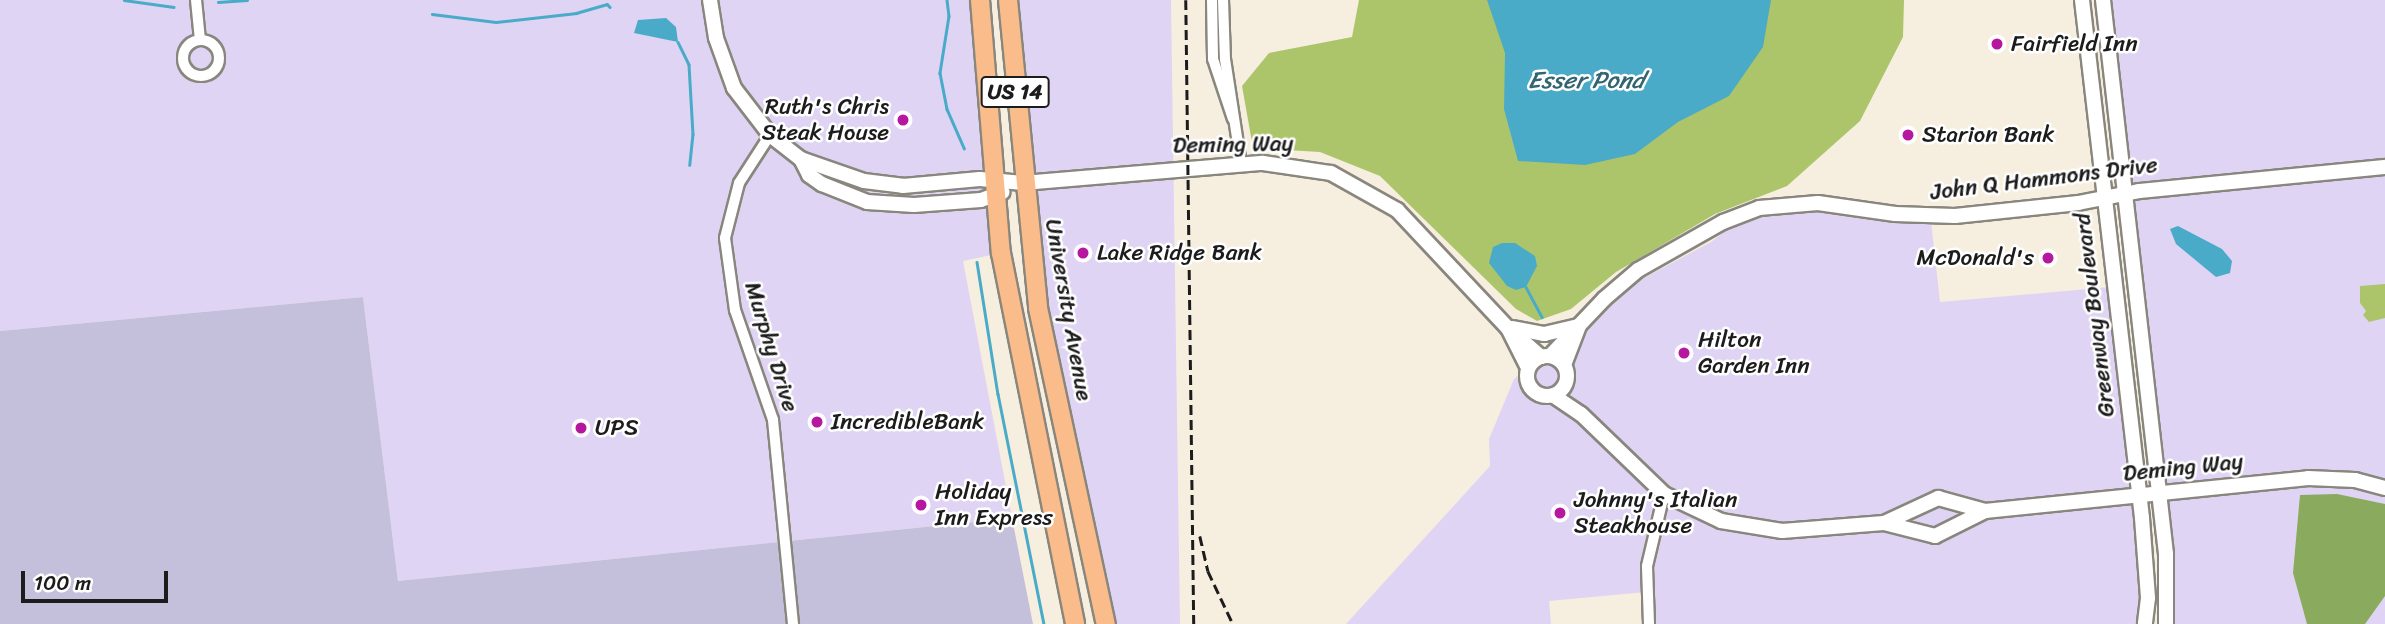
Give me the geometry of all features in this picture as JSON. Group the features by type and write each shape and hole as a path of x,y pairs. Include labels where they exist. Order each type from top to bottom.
{"main road":[{"name":"US 14","path":"980,0 995,188 1016,341 1075,624"},
{"name":"University Avenue","path":"1007,0 1023,183 1038,308 1106,624"}],"street":[{"path":"196,0 200,40"},
{"name":"Deming Way","path":"710,0 726,70 745,104 771,135 801,159 886,185 995,188"},
{"path":"1212,0 1213,59 1236,125"},
{"path":"1223,0 1224,49 1241,164"},
{"name":"Greenway Boulevard","path":"2082,0 2140,495 2148,598 2145,624"},
{"name":"Greenway Boulevard","path":"2103,0 2159,493 2168,588 2166,624"},
{"name":"Murphy Drive","path":"771,135 739,183 724,238 736,310 774,420 793,624"},
{"name":"Deming Way","path":"801,159 809,175 822,184 867,202 914,205 1023,183 1241,164 1312,168 1368,190 1411,222 1508,328 1546,356"},
{"name":"John Q Hammons Drive","path":"1546,356 1638,270 1723,222 1759,208 1818,202 1935,218 2105,199 2125,194 2385,167"},
{"path":"1508,328 1544,334 1579,326"},
{"name":"John Q Hammons Drive","path":"1564,365 1579,326"},
{"name":"Deming Way","path":"1508,328 1528,368"},
{"path":"1546,356 1564,365 1566,384 1554,396 1533,391 1527,377 1528,368 1546,356"},
{"name":"Deming Way","path":"1566,384 1581,414"},
{"name":"Deming Way","path":"1554,396 1581,414 1664,494 1721,521 1751,529 1793,531 1884,523 1942,535 1985,511"},
{"name":"Deming Way","path":"1884,523 1932,499 1985,511 2308,478 2355,480 2385,488"},
{"path":"1650,624 1647,566 1664,494"}],"shaded area":[{"path":"0,0 976,0 1001,253 963,261 1012,518 398,581 363,297 0,331"},
{"path":"1014,0 1171,0 1180,624 1106,624 1047,352"},
{"path":"2107,0 2385,0 2385,624 2166,624 2144,289 2127,219"},
{"path":"1795,207 1931,221 1940,302 2110,287 2134,486 2140,585 2137,624 1649,624 1646,592 1549,601 1551,624 1346,624 1490,466 1489,439 1514,379 1629,286 1711,242 1734,225"},
{"path":"363,297 398,581 1012,518 1033,624 0,624 0,331"}],"green space":[{"path":"1359,0 1904,0 1903,37 1860,121 1787,186 1715,214 1616,272 1571,309 1537,321 1516,309 1380,176 1320,152 1253,148 1242,86 1269,53 1352,37"},
{"path":"2385,284 2385,318 2369,322 2363,315 2366,311 2360,303 2360,286"},
{"path":"2337,494 2385,504 2385,596 2365,624 2307,624 2293,573 2300,495"}],"water":[{"name":"Esser Pond","path":"1487,0 1771,0 1763,47 1729,96 1678,122 1635,154 1585,165 1518,161 1504,109 1505,53"},
{"path":"666,18 676,27 678,42 634,33 638,20"},
{"path":"2178,226 2222,249 2232,261 2230,273 2216,277 2176,244 2170,229"},
{"path":"1502,243 1515,243 1535,256 1537,266 1526,287 1516,290 1507,286 1489,263 1493,247"}],"waterway":[{"path":"124,0 174,7"},
{"path":"218,2 247,0"},
{"path":"947,0 949,16 940,73 947,109 964,148"},
{"path":"432,14 496,22 576,13 607,4 610,7"},
{"path":"678,42 689,65 693,134 690,165"},
{"path":"977,262 998,394 1044,624"},
{"path":"1526,287 1542,317"}],"railway":[{"path":"1186,0 1194,624"},
{"path":"1200,536 1208,571 1233,624"}],"place":[{"name":"Fairfield Inn","path":"1997,44"},
{"name":"Ruth's Chris Steak House","path":"903,120"},
{"name":"Starion Bank","path":"1908,135"},
{"name":"Lake Ridge Bank","path":"1083,253"},
{"name":"McDonald's","path":"2048,258"},
{"name":"Hilton Garden Inn","path":"1684,353"},
{"name":"IncredibleBank","path":"817,422"},
{"name":"UPS","path":"581,428"},
{"name":"Holiday Inn Express","path":"921,505"},
{"name":"Johnny's Italian Steakhouse","path":"1560,513"}]}
